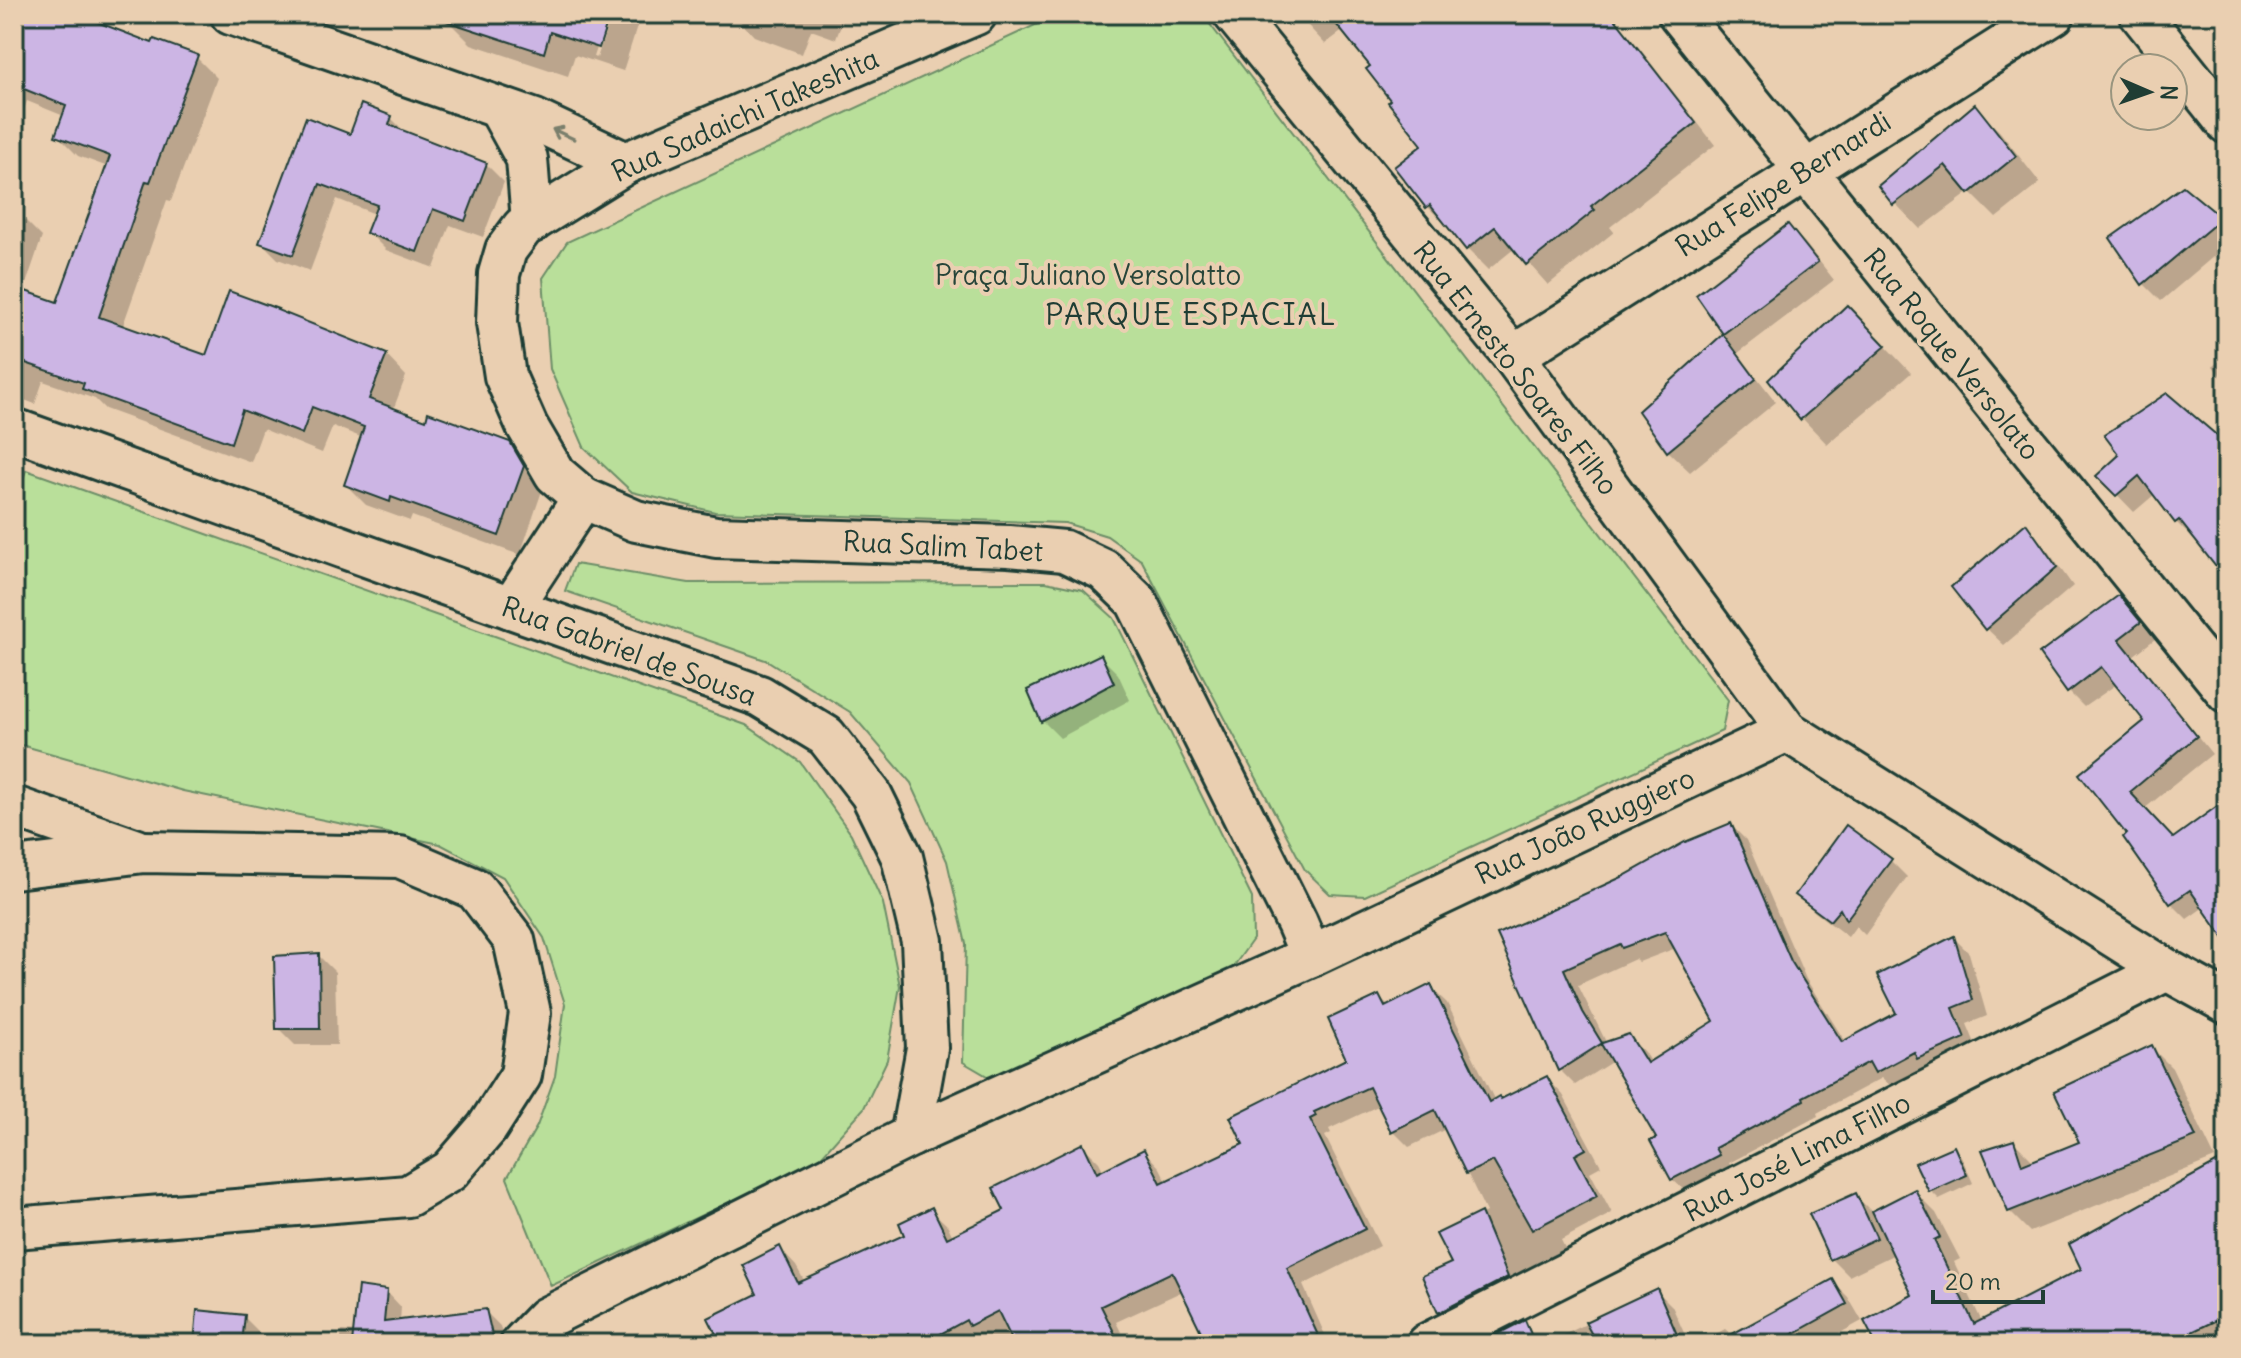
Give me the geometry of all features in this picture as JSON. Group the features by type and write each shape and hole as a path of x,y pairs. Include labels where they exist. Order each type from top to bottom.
{"street":[{"path":"231,14 535,120 626,163"},
{"name":"Rua Sadaichi Takeshita","path":"583,498 555,474 527,426 505,376 497,323 499,274 506,250 523,227 626,163 976,14"},
{"name":"Rua Ernesto Soares Filho","path":"1234,14 1513,356 1787,731"},
{"name":"Rua Roque Versolato","path":"1679,14 2227,692"},
{"name":"Rua Felipe Bernardi","path":"1513,356 2054,14"},
{"path":"2140,14 2227,123"},
{"path":"499,108 527,159 532,222"},
{"name":"Rua Gabriel de Sousa","path":"14,429 760,696 826,736 871,794 902,857 922,941 927,1048 911,1136"},
{"path":"511,608 583,498"},
{"name":"Rua Salim Tabet","path":"583,498 636,521 716,537 1009,546 1064,551 1104,570 1136,601 1311,956"},
{"path":"1787,731 2167,970 2227,1003"},
{"name":"Rua João Ruggiero","path":"911,1136 1311,956 1787,731"},
{"path":"14,807 144,852"},
{"path":"14,868 144,852 400,857 475,889 514,940 530,1013 521,1075 487,1128 450,1171 408,1196 14,1228"},
{"name":"Rua José Lima Filho","path":"1427,1344 2167,970"},
{"path":"521,1344 546,1318 911,1136"}],"green space":[{"name":"Praça Juliano Versolatto","path":"1059,14 1202,14 1728,700 1722,731 1365,896 1330,894 1305,870 1142,561 1107,536 1065,523 715,512 632,492 584,447 550,369 543,278 567,242"},
{"path":"26,470 746,725 800,762 851,834 883,903 900,986 887,1060 864,1108 817,1161 551,1286 507,1178 537,1126 555,1076 565,1004 544,938 503,877 440,844 183,791 14,743 14,507"},
{"path":"575,564 689,583 1046,582 1083,590 1114,618 1252,898 1253,939 1231,970 994,1080 963,1062 966,944 947,861 911,783 850,712 768,661 565,591"}],"building":[{"path":"14,14 76,14 152,43 154,39 198,55 150,182 146,181 99,317 206,355 229,291 387,354 369,399 426,420 428,412 510,442 524,466 499,536 391,497 390,502 344,485 364,427 312,407 302,434 242,410 231,443 82,389 84,383 14,359 14,287 57,302 110,156 55,136 66,106 14,85"},
{"path":"444,14 610,14 599,48 550,32 544,53 443,20"},
{"path":"1328,14 1611,14 1696,123 1591,206 1595,210 1526,265 1495,227 1466,250 1430,205 1426,208 1394,167 1422,145 1366,69 1370,66"},
{"path":"361,104 392,116 389,125 487,163 465,221 433,209 417,252 366,233 377,205 320,184 293,255 259,243 306,117 350,134"},
{"path":"1975,104 2016,156 1969,194 1945,165 1893,205 1878,186"},
{"path":"2183,186 2222,218 2142,285 2110,238"},
{"path":"1788,224 1818,262 1723,334 1696,295"},
{"path":"1847,305 1886,346 1800,420 1768,380"},
{"path":"1723,334 1756,379 1667,452 1638,411"},
{"path":"2167,393 2227,444 2227,581 2179,520 2175,523 2139,476 2116,496 2096,476 2119,455 2104,435"},
{"path":"2026,523 2057,567 1985,630 1951,587"},
{"path":"2119,595 2141,622 2119,639 2197,736 2130,792 2173,838 2227,799 2227,943 2190,890 2170,904 2123,837 2126,834 2079,774 2144,721 2101,667 2067,693 2039,654"},
{"path":"1101,654 1114,683 1041,722 1027,690"},
{"path":"1731,823 1791,961 1842,1042 1896,1013 1877,975 1954,936 1973,1000 1953,1008 1965,1038 1917,1059 1914,1052 1875,1073 1869,1062 1715,1148 1719,1155 1671,1180 1650,1141 1656,1138 1601,1044 1558,1071 1497,934 1624,876 1685,842","holes":["1665,932 1714,1021 1647,1063 1629,1034 1602,1043 1583,1012 1564,969 1620,944 1622,948"]},
{"path":"1846,825 1892,859 1846,920 1840,909 1830,921 1795,895"},
{"path":"319,953 320,1029 276,1029 274,956"},
{"path":"1431,984 1489,1102 1547,1076 1586,1149 1575,1155 1597,1196 1532,1230 1493,1161 1466,1174 1435,1110 1391,1132 1369,1087 1314,1112 1316,1116 1310,1119 1365,1229 1287,1268 1322,1344 1207,1344 1172,1272 1101,1306 1120,1344 1014,1344 998,1311 969,1326 966,1320 922,1344 915,1344 909,1333 888,1344 721,1344 708,1318 757,1294 743,1265 780,1246 798,1283 904,1235 899,1223 932,1207 947,1238 1004,1210 993,1188 1083,1143 1097,1173 1144,1149 1161,1183 1243,1144 1230,1117 1346,1059 1328,1019 1379,995 1385,1007"},
{"path":"2152,1045 2196,1137 2008,1212 1982,1150 2014,1140 2022,1165 2079,1142 2054,1091"},
{"path":"1954,1146 1967,1175 1929,1192 1915,1163"},
{"path":"2227,1157 2227,1315 2167,1344 1876,1344 1864,1321 1912,1295 1872,1211 1915,1189 1940,1237 1934,1240 1974,1324 2081,1269 2069,1244"},
{"path":"1856,1193 1877,1238 1830,1260 1809,1214"},
{"path":"1481,1212 1508,1277 1438,1313 1422,1276 1451,1263 1436,1234"},
{"path":"1833,1279 1847,1304 1775,1344 1714,1344"},
{"path":"358,1286 387,1290 384,1322 486,1309 494,1344 352,1344"},
{"path":"1657,1288 1681,1344 1597,1344 1585,1322"},
{"path":"197,1310 245,1315 242,1344 194,1344"},
{"path":"1525,1320 1535,1344 1478,1344"}],"district":[{"name":"PARQUE ESPACIAL","path":"1191,315"}]}
